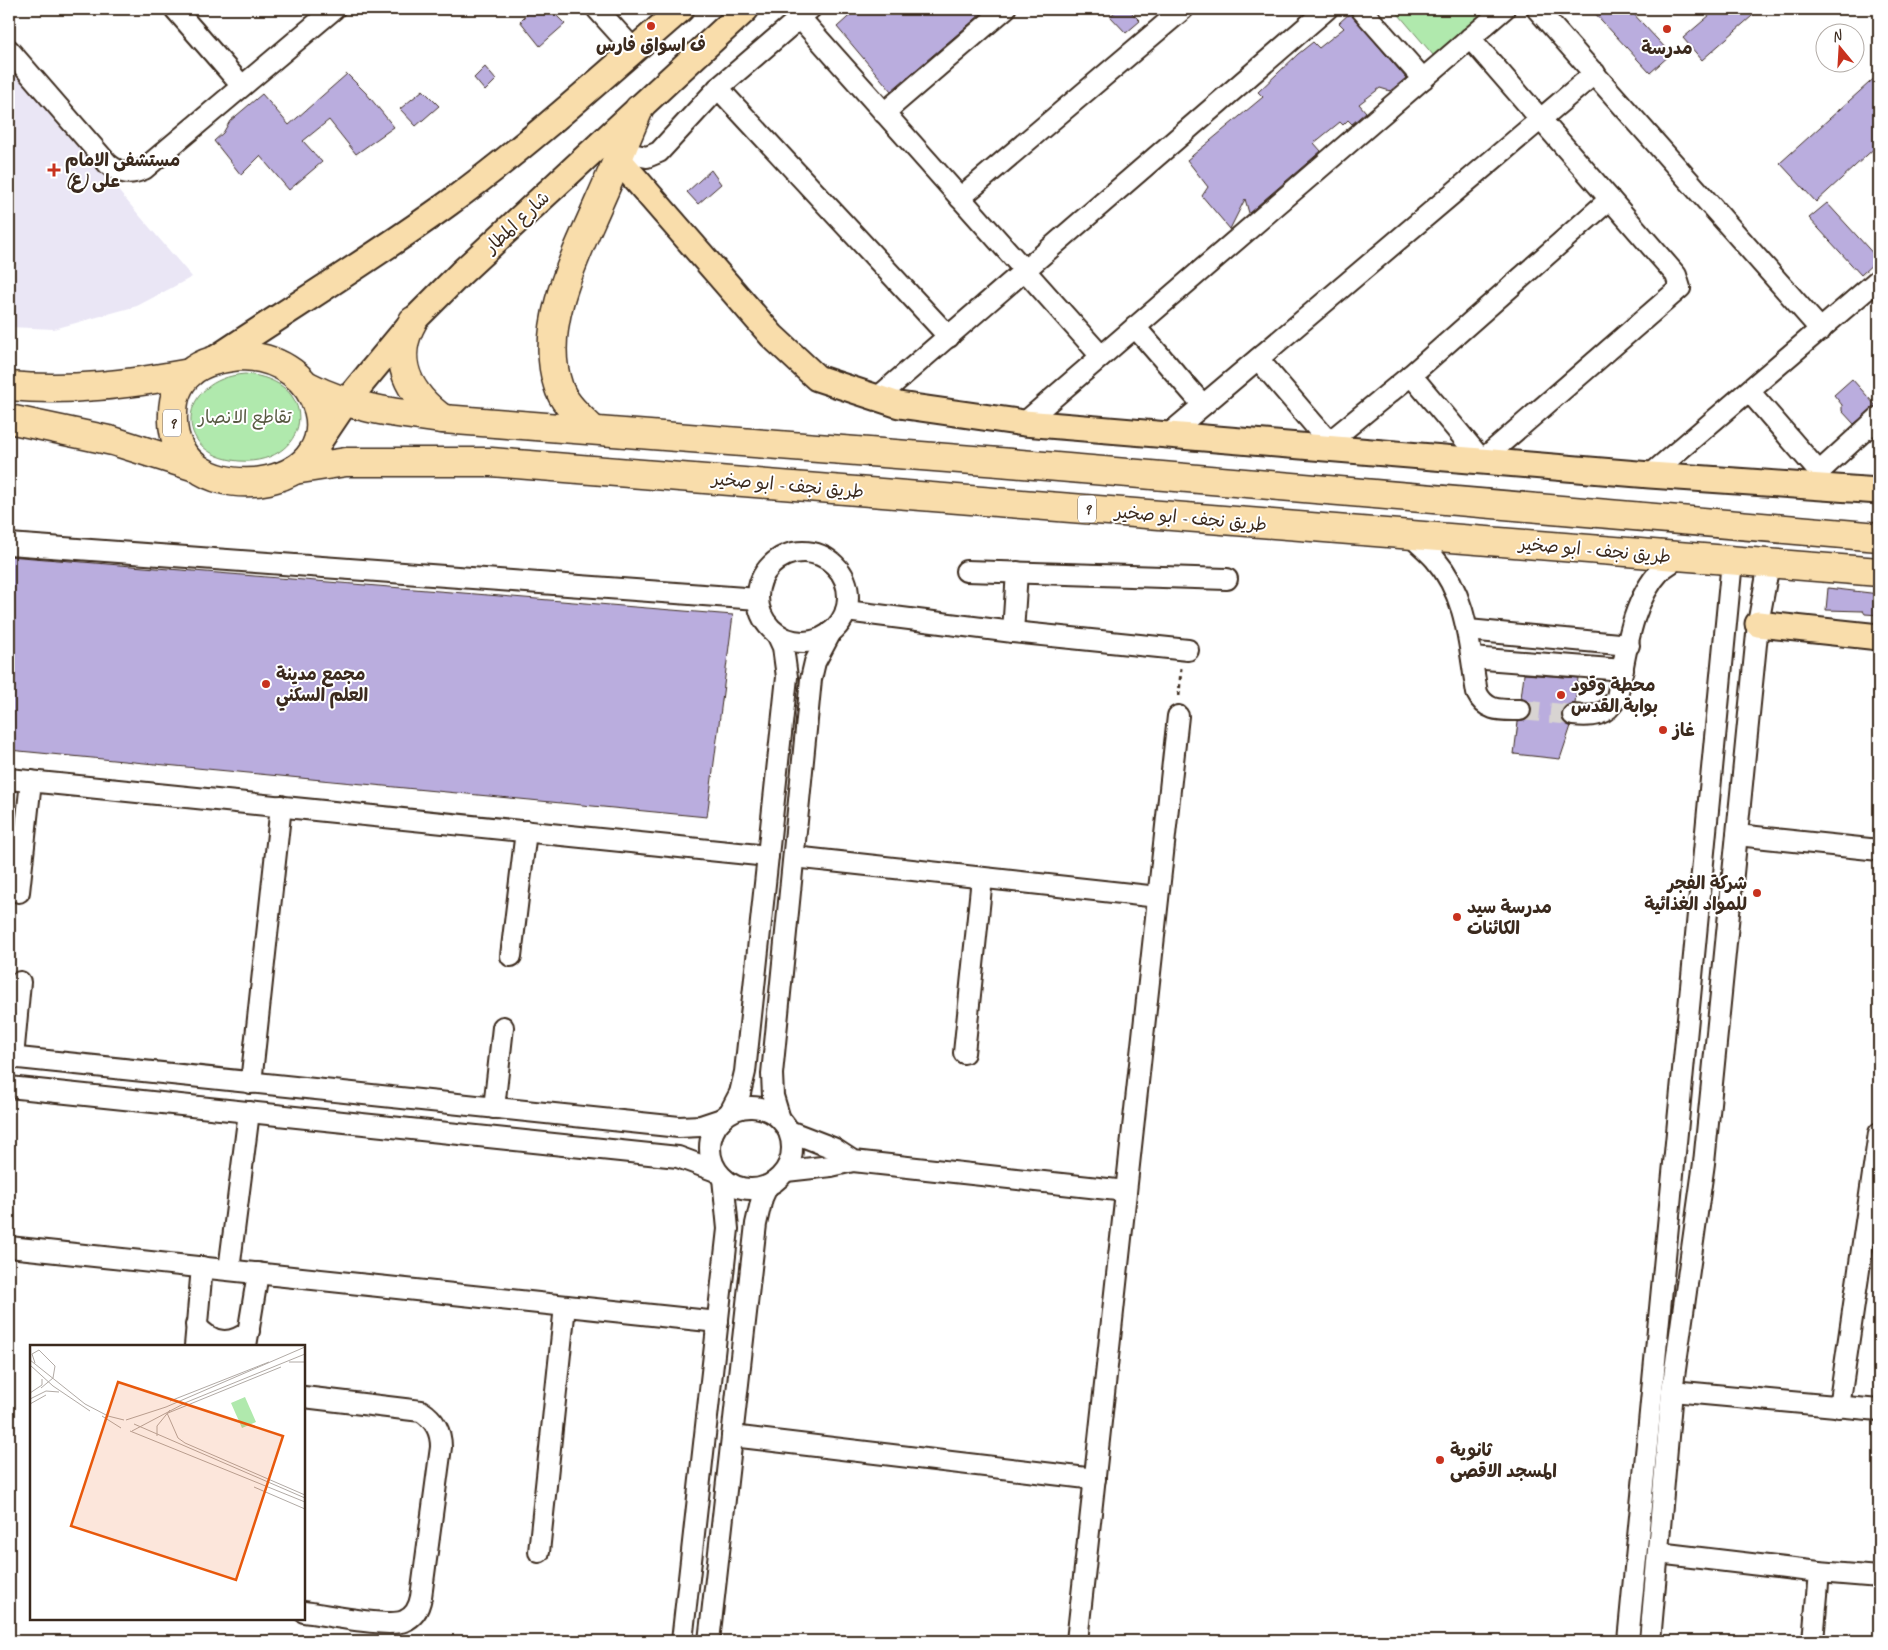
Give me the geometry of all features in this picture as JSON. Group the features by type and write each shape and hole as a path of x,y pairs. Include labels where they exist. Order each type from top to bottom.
{"highway":[{"path":"592,430 573,411 558,386 554,371 553,347 561,295 570,268 639,108"},
{"path":"413,321 405,336 403,358 405,371 417,397 443,419"},
{"name":"9","path":"9,386 83,388 116,385 201,367 239,356 268,359 283,365 308,386 316,399 320,416 318,434 302,462 268,480 248,482 215,478 192,466 113,441 9,420"},
{"name":"9","path":"192,466 176,442 172,424 174,396 201,367"},
{"name":"طريق نجف - ابو صخير","path":"308,386 345,403 378,411 443,419 1879,537"},
{"name":"طريق نجف - ابو صخير","path":"302,462 492,462 1879,572"}],"main road":[{"path":"201,367 394,242 451,202 681,9"},
{"name":"شارع المطار","path":"302,462 345,403 413,321 746,9"},
{"path":"620,155 772,336 817,378 899,405 1024,423 1168,435 1326,444 1650,475 1814,479 1879,491"},
{"path":"1758,624 1879,637"}],"street":[{"path":"175,9 242,86"},
{"path":"9,50 108,164 124,173 134,173 144,169 334,9"},
{"path":"884,113 1005,9"},
{"path":"960,198 1183,9"},
{"path":"877,398 1327,9"},
{"path":"1361,9 1423,79"},
{"path":"1024,423 1504,9"},
{"path":"1537,9 1822,330"},
{"path":"608,12 634,50"},
{"path":"620,155 647,157 659,152 718,88 805,13 884,113 1101,356"},
{"path":"1411,375 1482,460 1680,288 1676,275 1470,38"},
{"path":"1168,435 1594,73"},
{"path":"718,88 949,337"},
{"path":"1258,359 1326,444 1411,375 1610,199"},
{"path":"1650,475 1822,330 1879,278"},
{"path":"1135,327 1203,405"},
{"path":"1749,391 1814,479 1879,417"},
{"path":"1410,535 1445,573 1462,606 1468,630 1477,694 1481,701 1493,710 1520,710"},
{"path":"9,544 758,599"},
{"path":"9,1087 678,1157 719,1175 744,1189 756,1190 767,1187 786,1172 792,1158 793,1144 773,1096 772,1074 811,679 818,655 846,611 848,594 843,577 838,570 832,563 817,554 800,552 783,556 769,567 760,582 758,599 760,613 777,634 790,640 804,642 818,639 831,632"},
{"path":"1573,715 1598,715 1613,706 1617,697 1634,618 1651,584 1662,569 1680,557"},
{"path":"1628,1641 1732,561"},
{"path":"1650,1641 1672,1392 1704,1163 1758,624 1769,564"},
{"path":"966,571 1227,579"},
{"path":"1013,632 1017,572"},
{"path":"846,611 1013,632 1185,650"},
{"path":"1468,630 1629,645"},
{"path":"682,1641 728,1229 719,1175 710,1151 711,1138 740,1093 746,1072 787,677 782,647 777,634"},
{"path":"1472,658 1623,670"},
{"path":"1078,1641 1178,716"},
{"path":"9,779 768,856"},
{"path":"19,892 31,781"},
{"path":"251,1083 281,806"},
{"path":"511,956 526,831"},
{"path":"1737,835 1879,850"},
{"path":"794,857 1158,897"},
{"path":"964,1053 982,878"},
{"path":"20,982 11,1058 679,1128 701,1126 726,1115 753,1107 767,1109 784,1124 833,1148 853,1161"},
{"path":"494,1108 504,1027"},
{"path":"229,1270 249,1112"},
{"path":"1839,1407 1879,1133"},
{"path":"1674,1160 1704,1163"},
{"path":"786,1172 853,1161 1126,1191"},
{"path":"709,1641 756,1224 758,1210 767,1187"},
{"path":"9,1247 718,1322"},
{"path":"195,1345 202,1267"},
{"path":"196,1325 210,1338 218,1341 248,1339 258,1273"},
{"path":"539,1552 565,1306"},
{"path":"1672,1392 1879,1410"},
{"path":"305,1397 421,1411 434,1422 441,1438 441,1447 421,1597 416,1612 404,1621 390,1624 305,1612"},
{"path":"732,1436 1095,1479"},
{"path":"1658,1553 1819,1572 1879,1577"},
{"path":"1813,1641 1819,1572"}],"path":[{"path":"1178,716 1185,650"}],"shaded area":[{"name":"مستشفی الامام علی (ع)","path":"9,63 192,277 137,306 54,329 9,327"}],"green space":[{"path":"1394,9 1489,9 1434,56"},
{"name":"تقاطع الانصار","path":"245,374 271,380 288,391 297,406 299,422 293,438 281,450 263,459 239,461 217,456 202,446 193,432 191,417 195,402 206,389 222,379"}],"building":[{"path":"532,9 550,9 565,24 540,46 520,21"},
{"path":"857,9 987,9 891,91 837,27"},
{"path":"1119,9 1128,9 1140,21 1126,33 1110,16"},
{"path":"1591,9 1629,9 1671,54 1650,73"},
{"path":"1717,9 1760,9 1702,60 1683,38"},
{"path":"1350,13 1406,78 1390,91 1380,88 1359,104 1366,112 1352,124 1348,120 1343,125 1340,122 1314,143 1321,151 1249,213 1245,199 1230,229 1202,196 1208,187 1187,160 1263,97 1258,92 1298,54 1313,42 1319,48 1344,28 1339,23"},
{"path":"485,67 496,80 485,91 474,78"},
{"path":"347,74 366,93 394,127 356,154 329,120 303,141 322,162 289,190 260,156 241,175 214,141 223,133 230,121 262,94 289,125"},
{"path":"1879,74 1879,144 1816,202 1780,163"},
{"path":"423,90 439,106 416,126 400,109"},
{"path":"711,170 721,184 698,204 687,192"},
{"path":"1827,203 1878,259 1861,275 1809,218"},
{"path":"1852,379 1876,406 1854,424 1842,411 1842,405 1834,395"},
{"path":"9,556 733,615 707,817 9,750"},
{"path":"1828,588 1879,594 1879,615 1865,614 1863,611 1826,610"},
{"path":"1524,674 1578,678 1575,703 1568,705 1561,714 1563,720 1571,726 1560,759 1514,754 1518,722 1526,720 1532,710 1530,704 1521,698"}],"tunnel":[{"path":"1520,710 1573,715"}],"place":[{"name":"ف اسواق فارس","path":"651,26"},
{"name":"مدرسة","path":"1667,29"},
{"name":"مستشفی الامام علی (ع)","path":"54,170"},
{"name":"مجمع مدينة العلم السكني","path":"266,684"},
{"name":"محطة وقود بوابة القدس","path":"1561,695"},
{"name":"غاز","path":"1663,730"},
{"name":"شركة الفجر للمواد الغذائية","path":"1757,893"},
{"name":"مدرسة سيد الكائنات","path":"1457,917"},
{"name":"ثانوية المسجد الاقصى","path":"1440,1460"}]}
